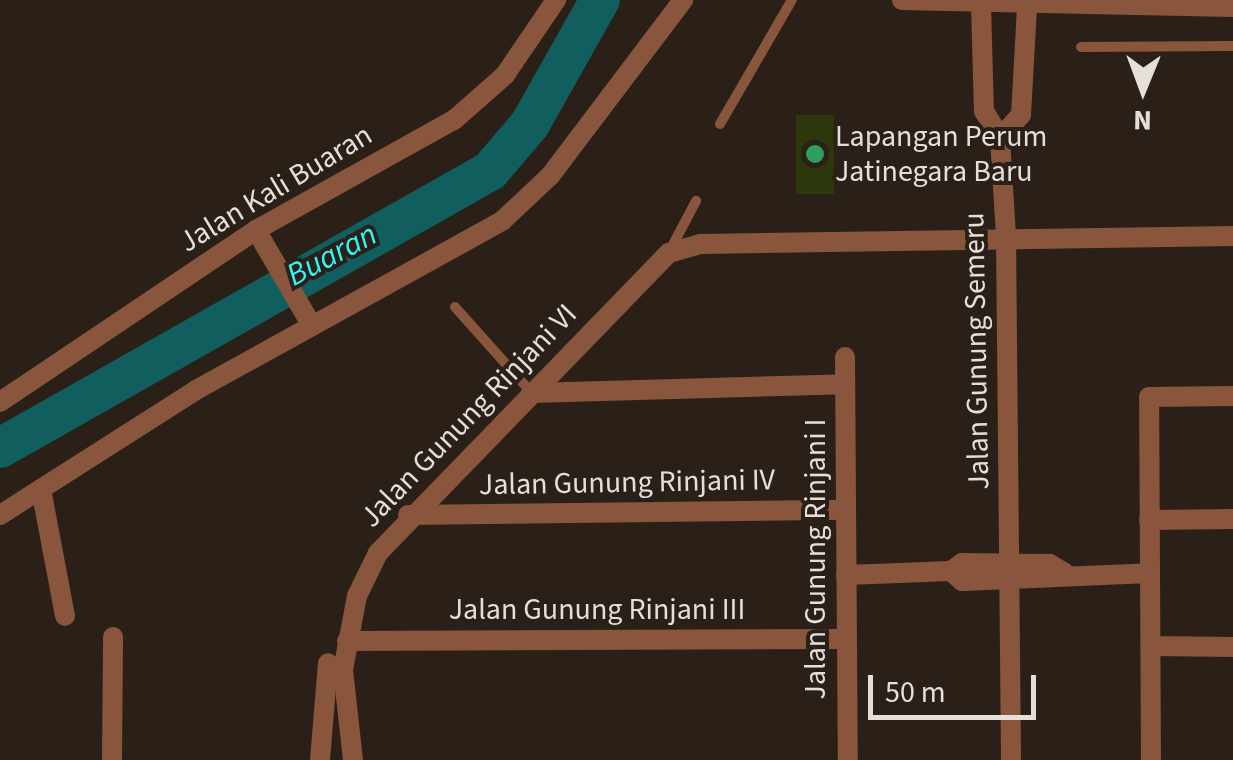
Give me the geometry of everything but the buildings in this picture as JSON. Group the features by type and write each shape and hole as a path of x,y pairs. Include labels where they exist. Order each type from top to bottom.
{"street":[{"name":"Jalan Kali Buaran","path":"0,402 259,236 454,120 505,75 556,0"},
{"path":"0,515 308,321 502,221 550,176 683,0"},
{"path":"902,0 1027,7 1233,6"},
{"name":"Jalan Gunung Semeru","path":"981,5 984,111 1000,138 1006,236 1011,760"},
{"path":"1000,138 1021,115 1027,7"},
{"path":"259,236 308,321"},
{"path":"669,253 701,244 1006,236 1233,236"},
{"name":"Jalan Gunung Rinjani VI","path":"354,760 348,641 378,553 408,515 669,253"},
{"name":"Jalan Gunung Rinjani I","path":"844,357 848,760"},
{"path":"532,393 845,384"},
{"path":"1151,760 1149,397 1233,396"},
{"path":"41,490 65,616"},
{"name":"Jalan Gunung Rinjani IV","path":"408,515 846,510"},
{"path":"1150,520 1233,519"},
{"path":"846,575 951,571 1150,573"},
{"path":"112,760 113,638"},
{"name":"Jalan Gunung Rinjani III","path":"348,641 847,639"},
{"path":"1150,646 1233,647"},
{"path":"320,760 328,663"}],"lane":[{"path":"720,124 792,0"},
{"path":"1081,48 1233,46"},
{"path":"669,253 696,201"},
{"path":"455,307 532,393"}],"green space":[{"name":"Lapangan Perum Jatinegara Baru","path":"796,115 834,115 834,194 796,194"}],"waterway":[{"name":"Buaran","path":"0,448 490,171 530,124 600,0"}],"place":[{"name":"Lapangan Perum Jatinegara Baru","path":"815,154"}]}
